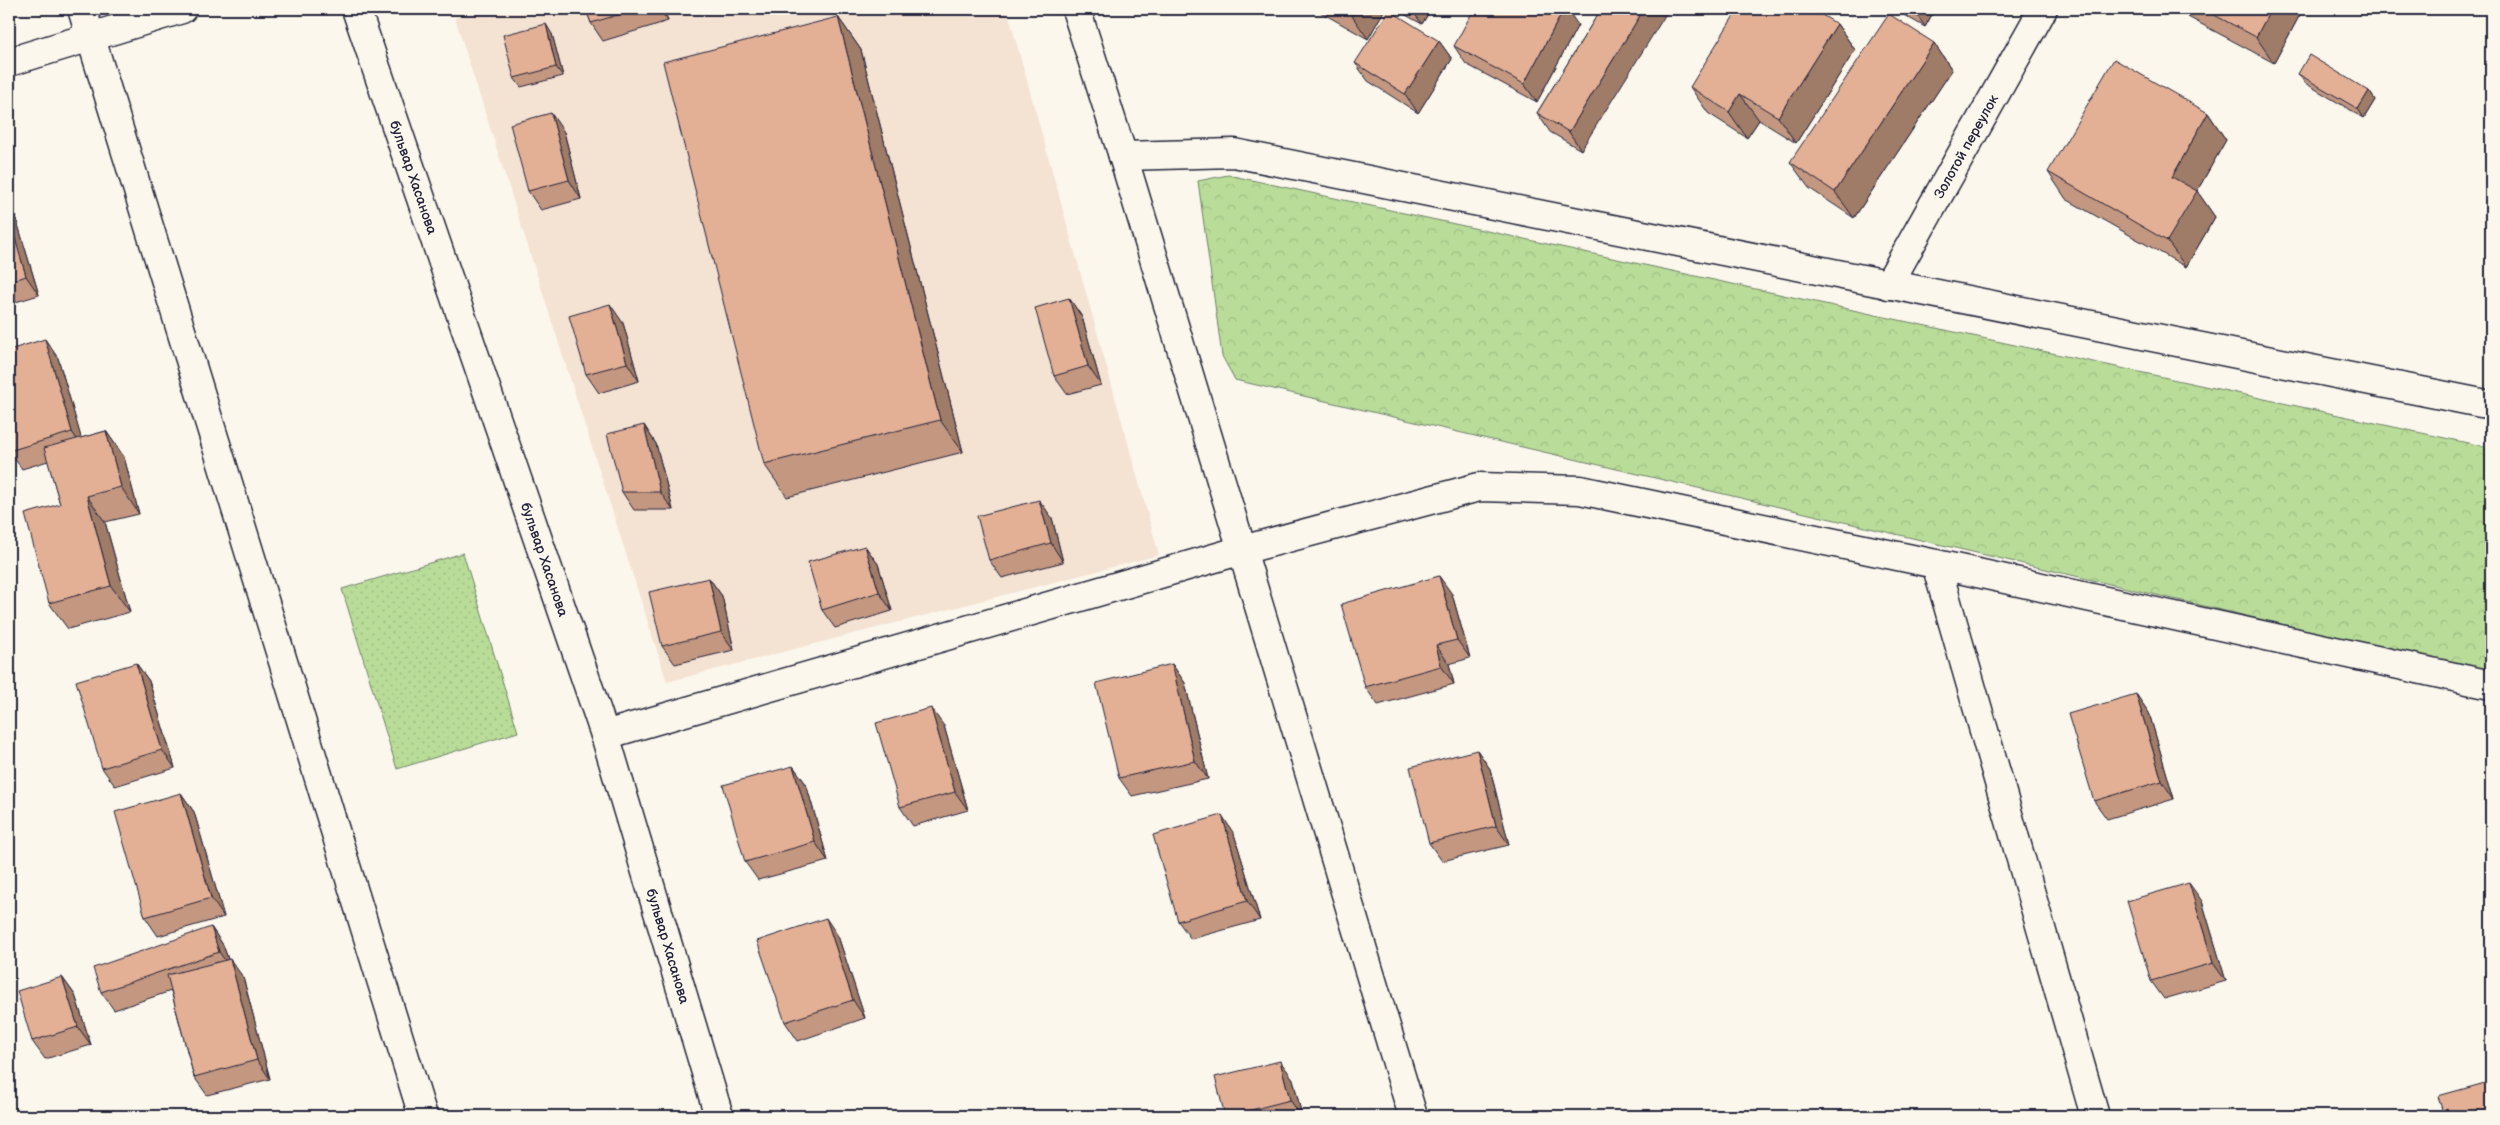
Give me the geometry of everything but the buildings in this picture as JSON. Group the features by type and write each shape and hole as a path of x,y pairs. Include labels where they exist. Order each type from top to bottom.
{"street":[{"path":"82,9 423,1116"},
{"path":"9,62 182,9"},
{"name":"бульвар Хасанова","path":"356,9 605,735 719,1116"},
{"path":"1076,9 1123,156 1413,1116"},
{"name":"Золотой переулок","path":"1888,285 2042,9"},
{"path":"1123,156 1234,153 2491,406"},
{"path":"605,735 1242,550 1479,487 1580,490 1936,564 2491,685"},
{"path":"1936,564 2095,1116"}],"shaded area":[{"path":"485,9 1007,9 1159,555 667,682 455,18"}],"green space":[{"path":"1228,175 2491,448 2491,673 1235,380 1222,356 1198,181"},
{"path":"463,553 518,732 397,769 342,589"}]}
